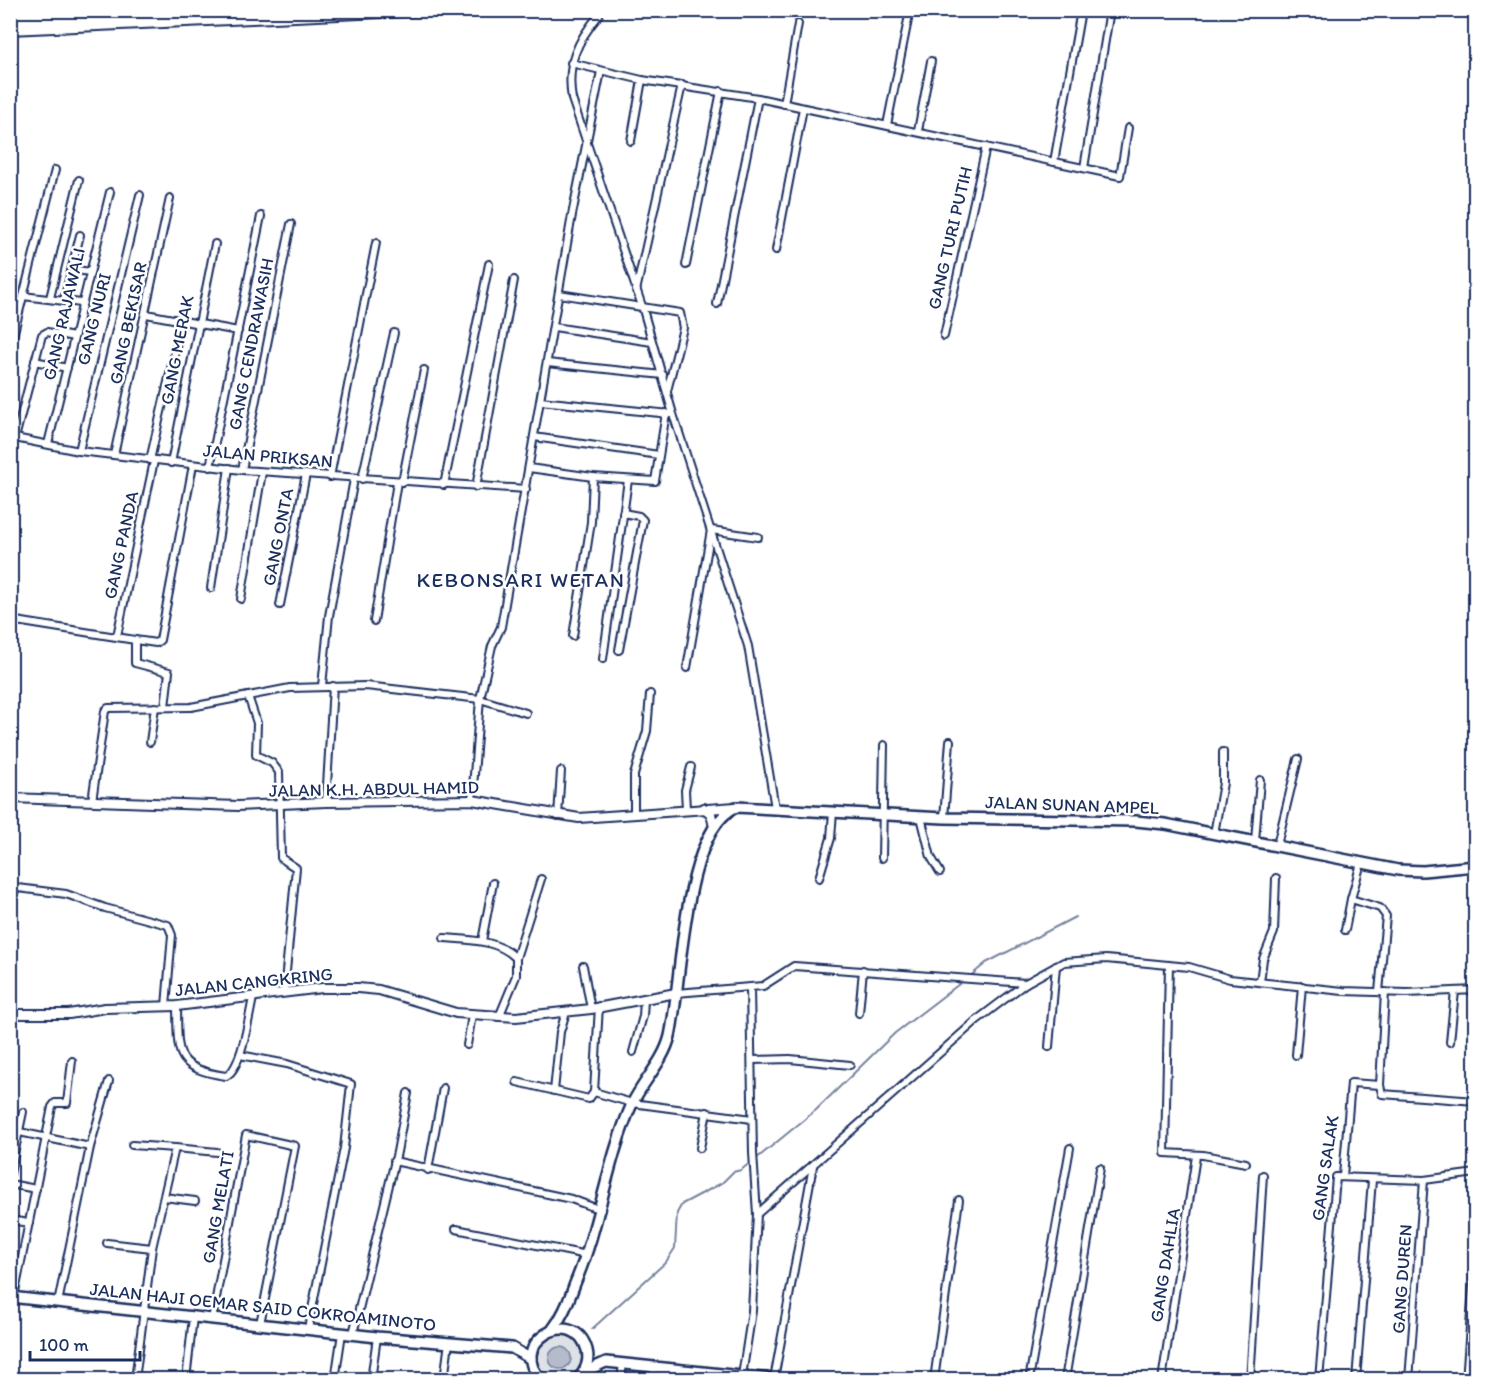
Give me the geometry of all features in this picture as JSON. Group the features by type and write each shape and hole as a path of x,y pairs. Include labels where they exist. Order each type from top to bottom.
{"main road":[{"name":"JALAN SUNAN AMPEL","path":"736,807 944,818 1136,821 1277,845 1360,869 1423,871 1476,866"},
{"path":"512,1348 537,1340 552,1330 565,1309 587,1255 632,1103 670,1038 690,894 700,857 720,816 736,807"},
{"name":"JALAN HAJI OEMAR SAID COKROAMINOTO","path":"12,1297 377,1337 512,1348"},
{"path":"565,1309 569,1330"},
{"path":"552,1330 569,1330 576,1334 586,1347 606,1362"},
{"path":"537,1340 531,1359 533,1368 542,1380"},
{"path":"584,1372 588,1355 586,1347"},
{"path":"512,1348 531,1359"},
{"path":"577,1380 584,1372 606,1362 706,1376 742,1376 780,1380"}],"street":[{"path":"887,125 910,10"},
{"path":"1084,168 1110,10"},
{"path":"599,15 582,35 571,63 572,99 642,306 663,375 670,414 711,530 748,646 775,808"},
{"path":"1054,162 1080,16"},
{"path":"784,104 798,24"},
{"path":"918,131 931,61"},
{"path":"571,63 642,80 758,98 1120,176 1128,128"},
{"path":"472,800 480,699 492,646 501,627 586,138 601,71"},
{"path":"631,141 642,80"},
{"path":"636,292 682,85"},
{"path":"687,266 721,91"},
{"path":"717,304 758,98"},
{"path":"776,250 803,108"},
{"name":"GANG TURI PUTIH","path":"944,336 986,147"},
{"path":"10,348 56,170"},
{"path":"50,298 79,180"},
{"name":"GANG RAJAWALI","path":"48,444 110,192"},
{"name":"GANG NURI","path":"79,450 140,195"},
{"name":"GANG BEKISAR","path":"114,455 170,198"},
{"path":"210,466 261,216"},
{"name":"GANG CENDRAWASIH","path":"242,470 291,224"},
{"path":"64,300 80,235"},
{"path":"330,477 376,243"},
{"name":"GANG MERAK","path":"171,463 215,244"},
{"path":"444,485 489,264"},
{"path":"72,269 89,272"},
{"path":"476,487 514,280"},
{"path":"559,294 677,311 682,316 683,328 678,357 667,392"},
{"path":"23,296 81,303"},
{"path":"146,314 238,330"},
{"name":"GANG PANDA","path":"117,636 182,321"},
{"path":"554,327 652,342"},
{"path":"13,437 44,333 74,337"},
{"path":"362,479 394,333"},
{"path":"35,361 67,368"},
{"path":"547,363 663,375"},
{"path":"374,621 399,482 424,370"},
{"path":"540,401 670,414"},
{"path":"529,468 593,477 655,481 670,414"},
{"name":"JALAN PRIKSAN","path":"13,437 79,450 171,463 354,479 526,489"},
{"path":"534,437 659,455"},
{"path":"10,620 156,643 160,640 193,465"},
{"path":"211,588 229,468"},
{"path":"241,599 262,472"},
{"name":"GANG ONTA","path":"280,605 306,474"},
{"path":"573,636 591,522 593,477"},
{"path":"322,686 329,616 354,479"},
{"path":"603,659 628,480"},
{"path":"619,650 643,520 639,516 623,513"},
{"path":"711,530 758,537"},
{"path":"687,668 711,530"},
{"path":"135,640 135,663 170,672 165,707"},
{"path":"326,802 333,686"},
{"path":"92,801 105,711 108,708 191,706 290,688 366,686 480,699 526,713"},
{"path":"634,815 633,776 646,732 650,694"},
{"path":"248,696 257,723 256,755 278,769 281,858 296,868 284,992"},
{"path":"150,742 155,707"},
{"path":"944,818 950,741"},
{"path":"882,858 884,746"},
{"path":"1214,834 1223,783 1223,752"},
{"path":"1277,845 1299,759"},
{"path":"686,809 685,790 691,767"},
{"path":"558,816 561,771"},
{"path":"1255,841 1260,780"},
{"name":"JALAN K.H. ABDUL HAMID","path":"10,798 238,806 472,800 558,816 594,819 686,809 736,807"},
{"path":"703,808 711,814 714,827"},
{"path":"819,878 831,838 833,812"},
{"path":"921,817 932,859 939,872"},
{"path":"1345,930 1360,869"},
{"path":"1260,982 1263,959 1274,932 1276,878"},
{"path":"499,1017 516,976 516,958 541,879"},
{"path":"482,941 493,883"},
{"path":"10,887 66,894 99,906 168,925 172,935 166,1006"},
{"path":"1352,896 1384,910 1386,916 1382,992 1380,1085 1382,1094 1476,1101"},
{"path":"444,938 482,941 508,951 516,958"},
{"path":"757,1214 960,1035 1026,983 1056,966 1073,960 1106,959 1189,967 1230,979 1382,992 1476,990"},
{"path":"1169,965 1164,1151 1246,1162"},
{"path":"517,1082 590,1099 594,1092 595,1008 583,966"},
{"path":"676,993 750,988 774,980 794,966 1026,983"},
{"path":"1049,1047 1056,966"},
{"path":"860,1013 863,970"},
{"path":"1296,1055 1302,986"},
{"name":"JALAN CANGKRING","path":"10,1014 69,1014 105,1008 177,1006 322,988 373,989 450,1012 499,1017 566,1012 676,993"},
{"path":"742,1376 753,1311 757,1214 753,1153 750,988"},
{"path":"1450,1042 1455,991"},
{"path":"177,1006 178,1047 189,1065 226,1076 234,1070 240,1055 253,998"},
{"path":"633,1052 643,1016 644,1000"},
{"path":"554,1091 560,1032 566,1012"},
{"path":"467,1045 472,1015"},
{"path":"240,1055 287,1064 351,1084 344,1148 308,1329"},
{"path":"753,1060 790,1059 850,1065"},
{"path":"12,1297 53,1104 67,1102 72,1062"},
{"path":"58,1303 90,1147 109,1081"},
{"name":"GANG SALAK","path":"1319,1380 1335,1180 1336,1177 1343,1176 1351,1083 1380,1085"},
{"path":"428,1170 443,1088"},
{"path":"353,1334 408,1092"},
{"path":"594,1092 632,1103 752,1119"},
{"path":"10,1174 23,1112"},
{"path":"700,1148 707,1112"},
{"path":"10,1130 90,1147"},
{"name":"GANG MELATI","path":"212,1320 246,1135 295,1146 260,1324"},
{"path":"132,1145 217,1152"},
{"path":"135,1380 152,1248 175,1148"},
{"path":"1029,1380 1070,1148"},
{"name":"GANG DAHLIA","path":"1162,1380 1196,1156"},
{"path":"394,1161 571,1199 601,1210"},
{"path":"774,1379 813,1166"},
{"path":"1065,1380 1100,1168"},
{"path":"1343,1176 1372,1180 1424,1180 1476,1173"},
{"path":"1250,1380 1263,1175"},
{"path":"1356,1380 1372,1180"},
{"name":"GANG DUREN","path":"1409,1380 1424,1180"},
{"path":"10,1184 36,1189"},
{"path":"164,1197 195,1201"},
{"path":"934,1380 959,1200"},
{"path":"10,1220 29,1223"},
{"path":"456,1229 587,1255"},
{"path":"107,1243 152,1248"},
{"path":"1466,1380 1476,1246"},
{"path":"186,1380 193,1317"},
{"path":"335,1380 342,1333"},
{"path":"371,1380 377,1337"},
{"path":"444,1380 449,1342"},
{"path":"621,1380 623,1363"},
{"path":"653,1380 654,1367"}],"shaded area":[{"path":"560,1334 569,1335 576,1341 582,1348 582,1366 576,1373 569,1379 560,1380 551,1379 544,1373 538,1366 537,1357 538,1348 544,1341 551,1335"}],"water":[{"path":"560,1347 568,1350 571,1358 568,1366 560,1369 552,1366 549,1358 552,1350"}],"waterway":[{"path":"968,978 986,963 1075,917"},
{"path":"756,1159 816,1110 895,1033 963,981"},
{"path":"592,1329 666,1262 675,1248 677,1213 682,1204 722,1183 733,1172 741,1170 751,1162"}],"railway":[{"path":"10,35 555,10"}],"district":[{"name":"KEBONSARI WETAN","path":"521,580"}]}
